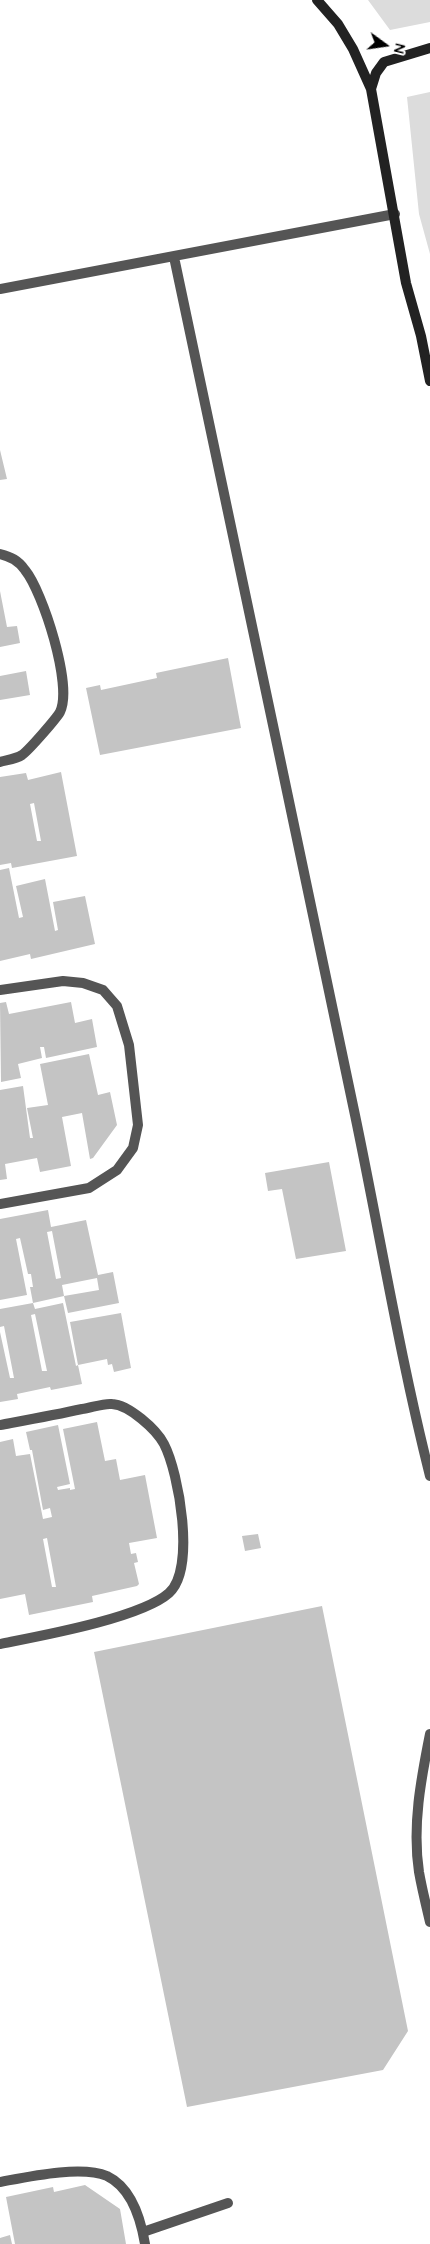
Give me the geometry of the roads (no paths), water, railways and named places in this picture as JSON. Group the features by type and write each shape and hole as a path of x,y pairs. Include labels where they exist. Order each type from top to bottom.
{"street":[{"path":"317,0 338,24 371,89 406,283 426,339 430,382"},
{"path":"371,89 376,72 384,62 430,48"},
{"path":"0,289 97,269 174,257 395,214"},
{"path":"174,257 382,1242 417,1424 430,1476"},
{"path":"0,554 14,558 26,570 45,611 64,687 60,711 43,732 22,755 0,762"},
{"path":"0,990 63,981 83,983 103,990 116,1006 129,1045 138,1125 133,1148 116,1170 89,1188 0,1204"},
{"path":"0,1425 112,1404 134,1413 152,1426 165,1444 183,1518 184,1554 181,1574 170,1592 149,1607 99,1621 0,1644"},
{"path":"430,1734 420,1784 417,1821 419,1871 430,1922"},
{"path":"0,2182 69,2172 106,2176 119,2185 135,2206 145,2244"},
{"path":"143,2232 228,2203"}]}
